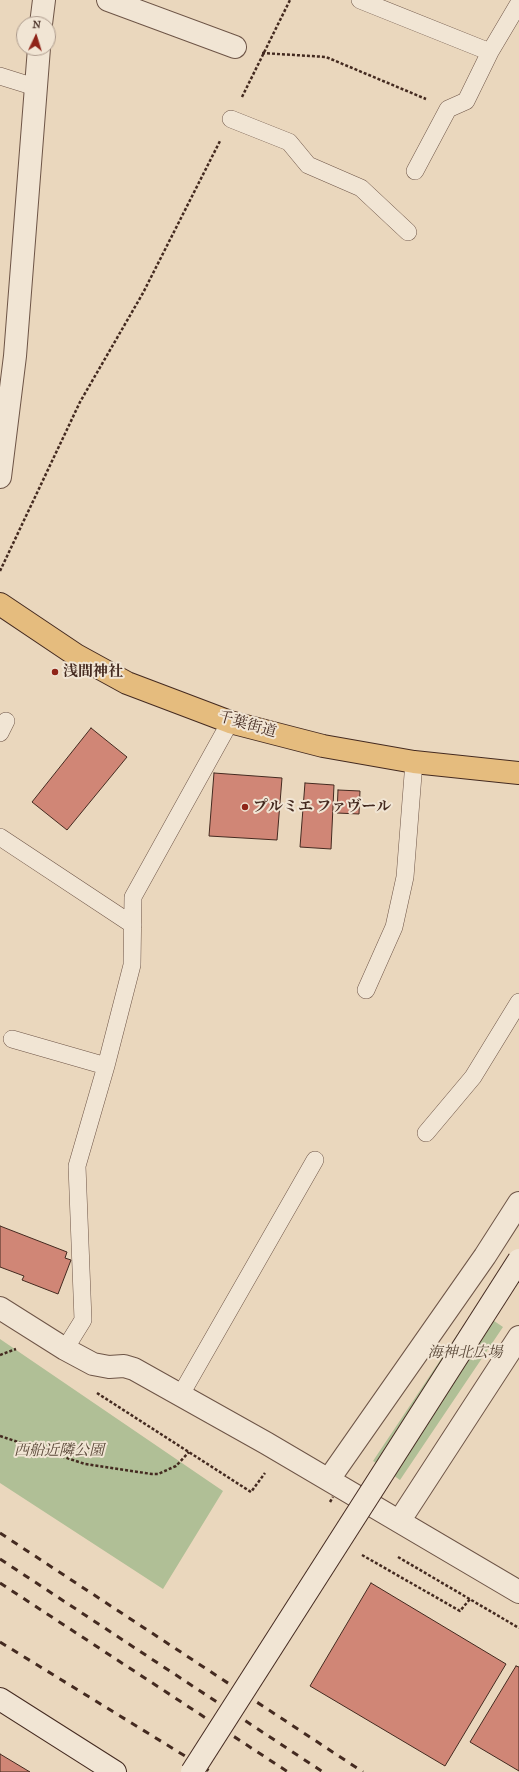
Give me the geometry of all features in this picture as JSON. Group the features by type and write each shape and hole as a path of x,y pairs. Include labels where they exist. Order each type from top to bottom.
{"highway":[{"name":"千葉街道","path":"0,604 76,654 127,683 230,722 323,746 414,762 519,773"}],"street":[{"path":"42,16 44,0"},
{"path":"108,0 235,47"},
{"path":"0,477 14,356 38,56"},
{"path":"329,1479 485,1256 519,1203"},
{"path":"192,1772 519,1260"},
{"path":"0,1308 65,1349 93,1364 109,1367 124,1366 134,1369 400,1520 519,1592"},
{"path":"400,1520 519,1337"},
{"path":"0,1699 115,1772"}],"lane":[{"path":"360,0 490,52"},
{"path":"415,171 448,109 466,101 490,52 519,3"},
{"path":"0,76 35,87"},
{"path":"231,119 289,142 308,165 361,188 408,232"},
{"path":"65,1349 83,1320 77,1166 106,1066 132,965 133,897 230,722"},
{"path":"366,990 394,927 405,877 414,762"},
{"path":"0,837 133,925"},
{"path":"426,1133 473,1077 519,1002"},
{"path":"12,1039 106,1066"},
{"path":"180,1396 315,1160"}],"path":[{"path":"0,571 80,402 143,293 290,0"},
{"path":"235,47 263,53 326,57 448,109"},
{"path":"0,1355 19,1349"},
{"path":"0,1436 85,1464 152,1474 158,1474 176,1466 189,1452 251,1492 266,1470"},
{"path":"358,1553 460,1611 470,1599"},
{"path":"398,1557 519,1628"}],"green space":[{"name":"海神北広場","path":"475,1308 503,1327 400,1480 373,1461"},
{"name":"西船近隣公園","path":"0,1339 223,1491 163,1589 0,1483"}],"building":[{"path":"91,728 127,757 67,830 32,802"},
{"name":"プルミエ ファヴール","path":"214,773 282,778 277,840 209,836"},
{"path":"305,783 334,785 331,849 300,847"},
{"path":"338,790 360,791 359,814 337,813"},
{"path":"0,1226 67,1252 65,1258 71,1260 58,1294 22,1280 24,1276 0,1267"},
{"path":"371,1583 506,1664 445,1766 310,1686"},
{"path":"516,1666 519,1667 519,1771 470,1742"},
{"path":"0,1754 30,1772 0,1772"}],"railway":[{"path":"0,1533 363,1772"},
{"path":"0,1559 323,1772"},
{"path":"0,1583 288,1772"},
{"path":"0,1642 211,1772"}],"place":[{"name":"浅間神社","path":"55,672"},
{"name":"プルミエ ファヴール","path":"245,807"}]}
